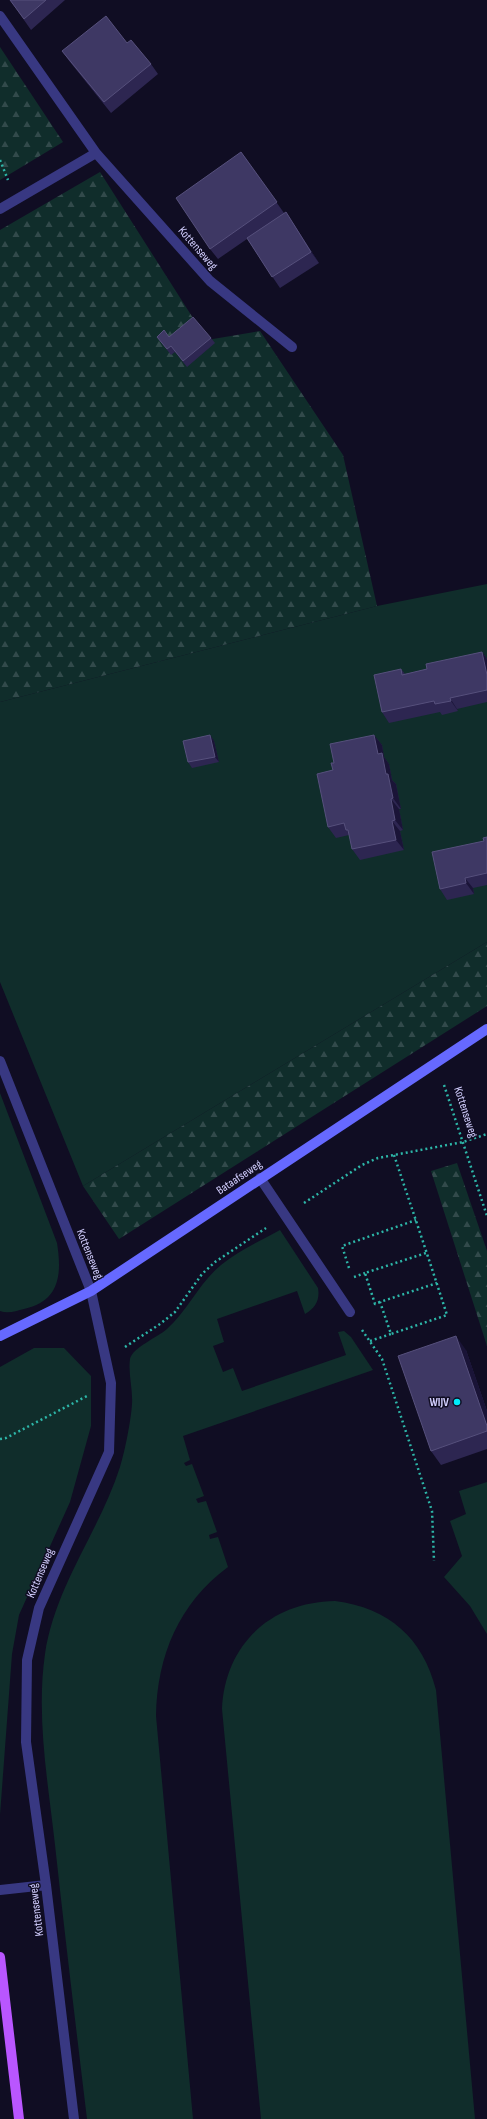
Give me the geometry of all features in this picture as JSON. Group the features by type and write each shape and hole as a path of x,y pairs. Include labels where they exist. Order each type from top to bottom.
{"main road":[{"name":"Bataafseweg","path":"0,1336 91,1290 487,1029"},
{"path":"0,1957 19,2119"}],"street":[{"name":"Kottenseweg","path":"0,16 96,153 210,281 292,347"},
{"path":"0,209 96,153"},
{"name":"Kottenseweg","path":"0,1061 91,1290 111,1383 109,1452 39,1608 27,1660 26,1742 46,1885 74,2119"},
{"path":"260,1178 350,1312"},
{"path":"0,1890 46,1885"}],"path":[{"name":"Kottenseweg","path":"436,1062 487,1216"},
{"path":"370,1341 448,1315 394,1155"},
{"path":"416,1220 342,1246 353,1277 426,1253"},
{"path":"365,1273 375,1304 437,1283"},
{"path":"380,1302 391,1334"},
{"path":"350,1312 382,1359 432,1511 434,1561"},
{"path":"0,1439 6,1438 111,1383"}],"green space":[{"path":"0,47 63,142 0,180"},
{"path":"100,172 207,340 260,331 343,455 377,606 0,702 0,230"},
{"path":"487,584 487,942 83,1186 0,982 0,702 377,606"},
{"path":"487,942 487,1006 119,1239 83,1186"},
{"path":"0,1093 57,1243 59,1265 56,1285 52,1293 45,1300 36,1305 18,1311 9,1312 0,1311"},
{"path":"457,1163 487,1251 487,1346 431,1171"},
{"path":"280,1230 318,1288 318,1299 312,1309 305,1314 297,1291 217,1319 224,1342 213,1346 223,1372 233,1368 242,1391 346,1355 338,1332 344,1331 351,1337 373,1370 183,1436 190,1460 184,1463 186,1466 192,1464 204,1496 196,1499 198,1503 206,1501 217,1532 209,1535 210,1539 218,1537 228,1567 211,1581 196,1597 184,1614 174,1632 166,1652 157,1694 156,1716 193,2119 87,2119 46,1773 42,1726 43,1678 45,1654 50,1629 58,1605 101,1513 120,1467 126,1444 131,1411 132,1398 130,1359 132,1355 140,1347 163,1332 174,1322 206,1280 221,1265 242,1250"},
{"path":"34,1348 64,1348 91,1376 91,1426 70,1502 19,1615 12,1654 0,1815 0,1367"},
{"path":"487,1482 487,1634 470,1606 444,1577 462,1556 450,1521 466,1514 459,1491"},
{"path":"335,1601 372,1611 401,1629 413,1641 422,1655 436,1690 475,2119 261,2119 222,1709 225,1686 232,1665 242,1647 256,1631 272,1618 291,1609 312,1603"}],"building":[{"path":"10,0 46,0 24,19"},
{"path":"106,16 127,43 131,40 151,64 104,102 62,51"},
{"path":"241,152 277,202 210,249 176,198"},
{"path":"286,212 311,252 272,277 247,238"},
{"path":"193,317 211,338 183,361 171,346 167,349 157,337 164,330 169,337"},
{"path":"482,652 487,675 487,690 450,698 451,701 435,704 434,701 382,712 374,675 401,669 402,675 427,669 426,664"},
{"path":"210,735 215,757 188,762 183,741"},
{"path":"374,735 378,754 382,753 386,774 388,774 393,798 391,799 395,820 392,821 396,840 352,849 348,830 346,830 344,823 328,827 317,774 333,770 331,763 334,763 330,744"},
{"path":"487,837 487,873 465,878 466,883 440,889 432,852 484,841 483,838"},
{"path":"456,1336 487,1426 487,1431 431,1451 398,1356"}],"place":[{"name":"WIJV","path":"457,1402"}]}
